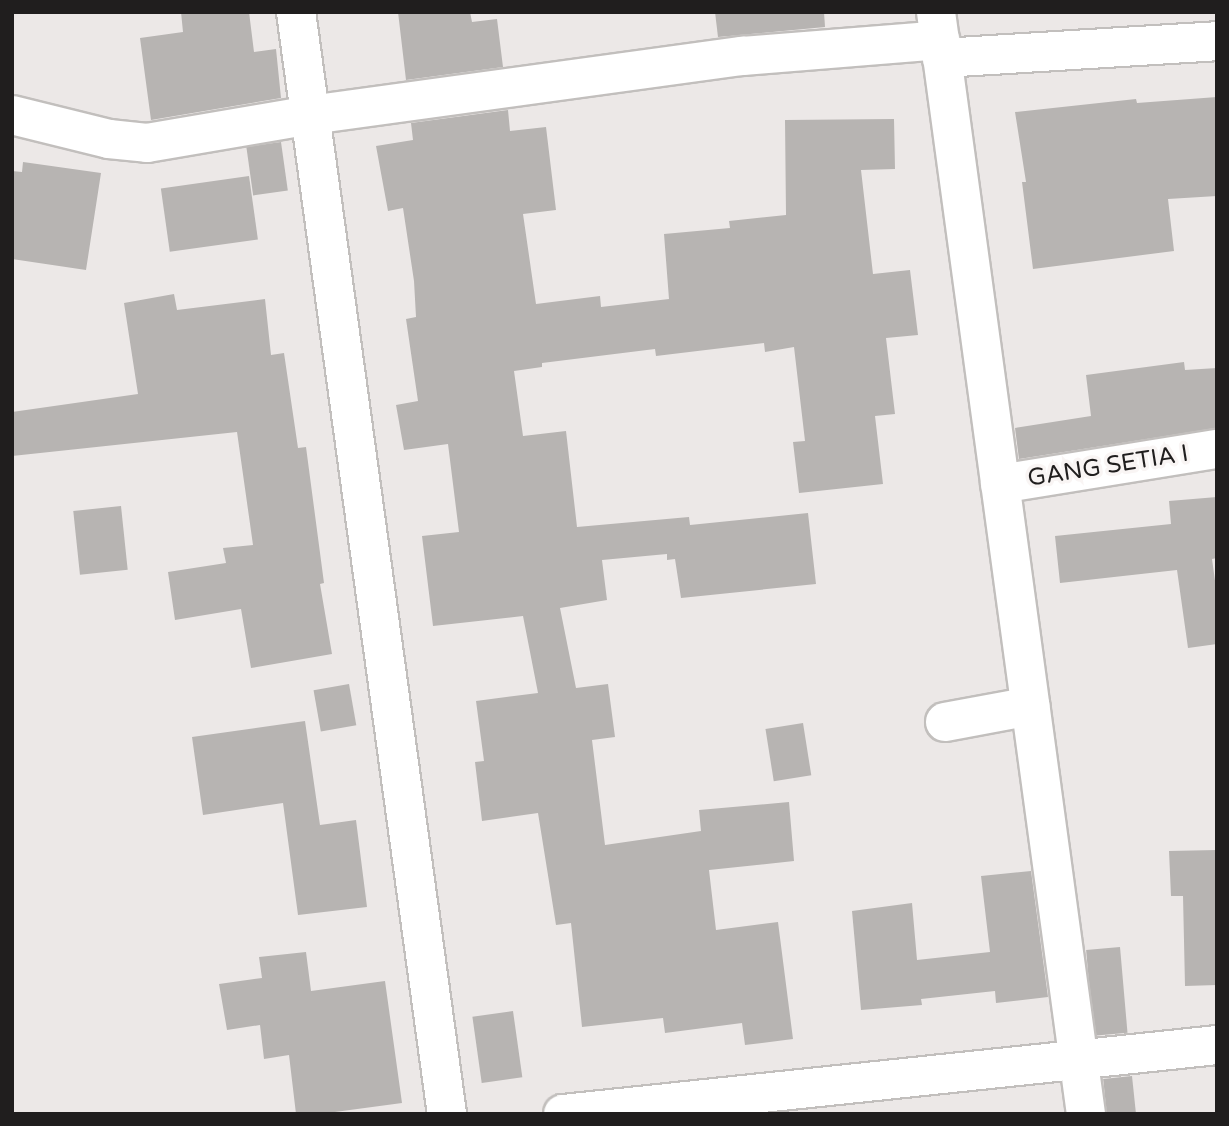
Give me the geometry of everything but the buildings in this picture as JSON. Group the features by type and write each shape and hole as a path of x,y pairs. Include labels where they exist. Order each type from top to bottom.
{"street":[{"path":"296,12 328,229 447,1114"},
{"path":"940,37 1086,1114"},
{"path":"12,115 109,139 147,143 310,115 743,56 940,37 1217,41"},
{"name":"GANG SETIA I","path":"1000,484 1217,449"},
{"path":"945,722 1031,706"},
{"path":"563,1114 1217,1045"}]}
